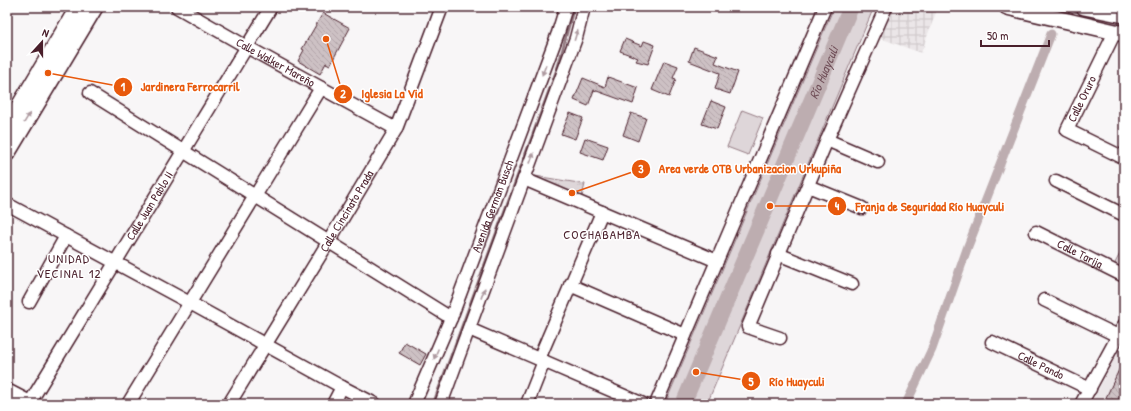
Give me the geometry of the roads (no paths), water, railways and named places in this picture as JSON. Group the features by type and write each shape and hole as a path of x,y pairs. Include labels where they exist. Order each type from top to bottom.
{"highway":[{"path":"7,128 79,7"},
{"path":"7,152 94,7"}],"main road":[{"path":"1007,7 1120,33"},
{"path":"1084,7 1124,15"}],"street":[{"name":"Calle Walker Mareño","path":"177,7 396,129"},
{"name":"Calle Juan Pablo II","path":"31,403 115,262 271,7"},
{"name":"Calle Cincinato Prada","path":"229,404 396,129 442,7"},
{"name":"Avenida Germán Busch","path":"414,404 451,318 566,7"},
{"name":"Avenida Germán Busch","path":"441,404 576,38 584,7"},
{"path":"656,404 824,7"},
{"path":"780,338 748,327 827,140 886,7"},
{"name":"Calle Oruro","path":"1120,33 1067,130 1124,158"},
{"path":"128,404 321,88"},
{"path":"90,93 451,318"},
{"path":"827,140 878,162"},
{"path":"524,179 717,261"},
{"path":"1056,181 1124,215"},
{"path":"808,186 862,208"},
{"path":"7,204 374,404"},
{"path":"527,404 541,360 570,285 602,212"},
{"name":"Calle Tarija","path":"1036,232 1124,276"},
{"path":"29,302 66,236"},
{"path":"778,254 852,284"},
{"path":"570,285 685,335"},
{"path":"1044,300 1118,336"},
{"path":"1081,404 1124,325"},
{"path":"469,329 644,404"},
{"name":"Calle Pando","path":"992,342 1090,389"},
{"path":"333,404 342,387"},
{"path":"7,390 31,403"},
{"path":"7,402 11,404"}],"waterway":[{"path":"433,404 558,66 574,7"},
{"name":"Río Huayculi","path":"683,404 851,7"},
{"path":"906,404 932,349 968,246 1051,34"}],"place":[{"name":"Iglesia La Vid","path":"326,39"},
{"name":"Jardinera Ferrocarril","path":"48,73"},
{"name":"Area verde OTB Urbanizacion Urkupiña","path":"572,193"},
{"name":"Franja de Seguridad Río Huayculi","path":"770,206"},
{"name":"Río Huayculi","path":"696,372"}],"district":[{"name":"COCHABAMBA","path":"602,234"},
{"name":"UNIDAD VECINAL 12","path":"69,266"}]}
